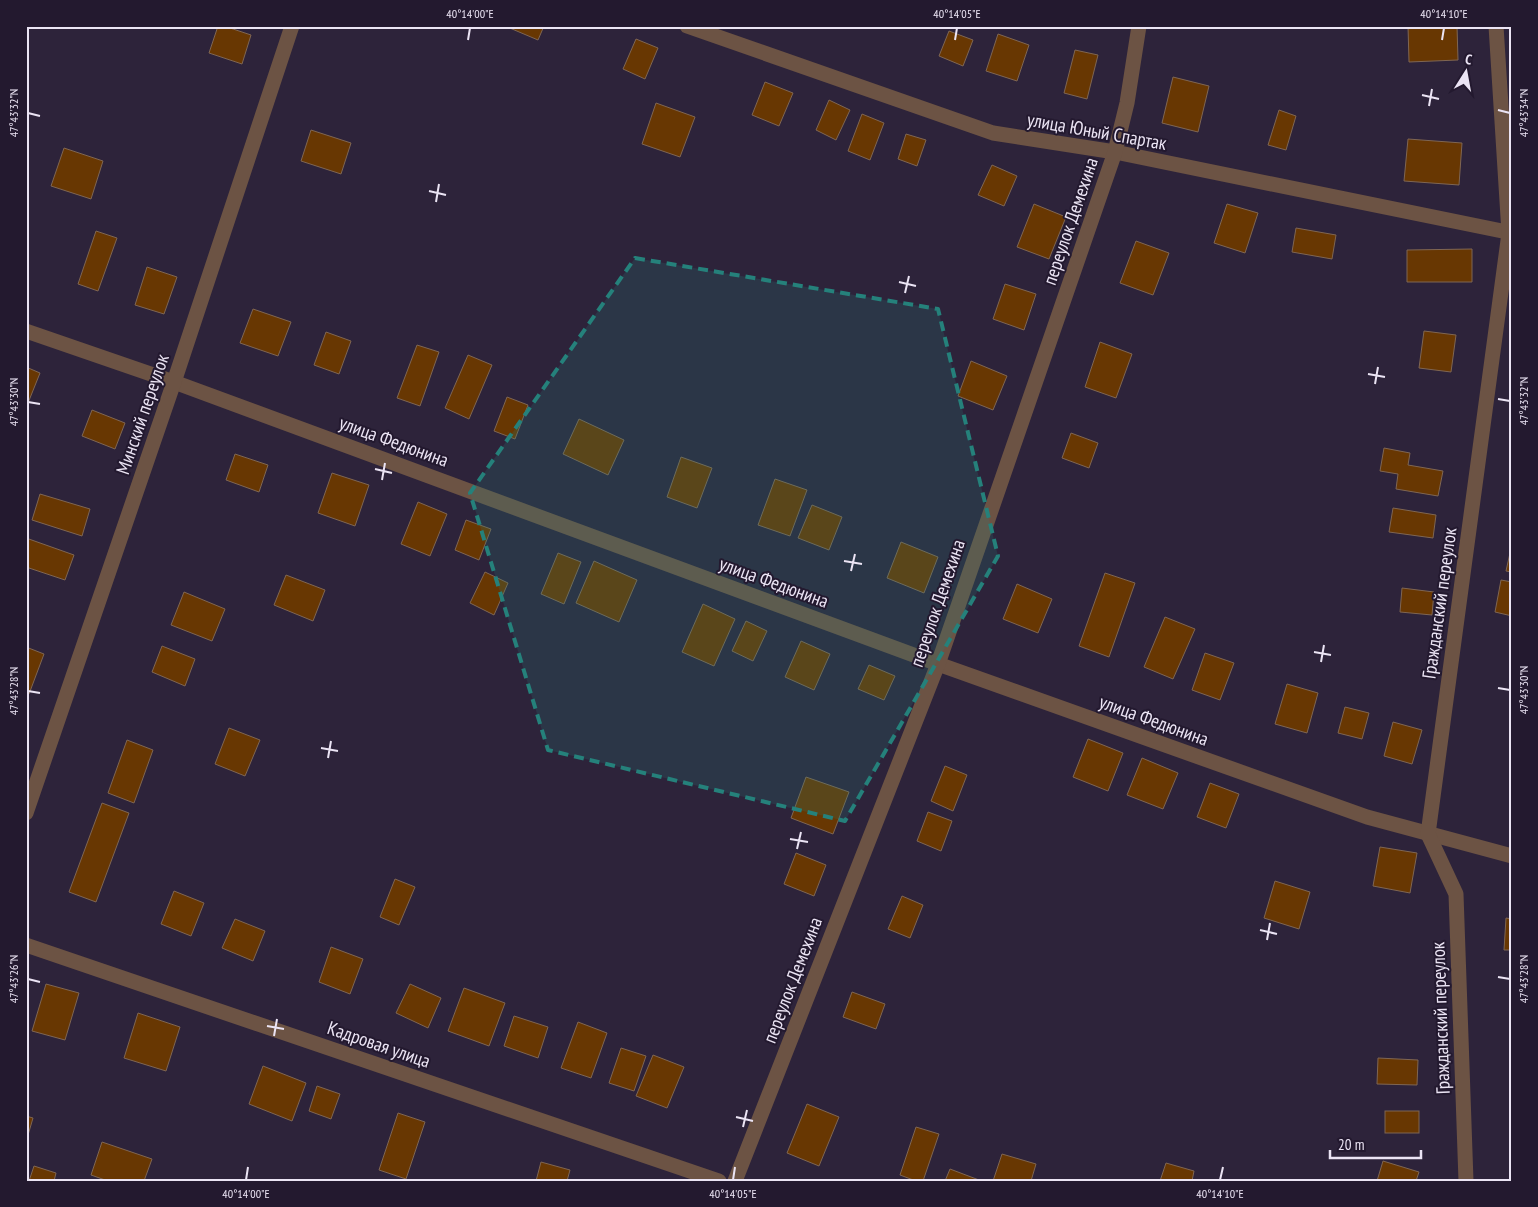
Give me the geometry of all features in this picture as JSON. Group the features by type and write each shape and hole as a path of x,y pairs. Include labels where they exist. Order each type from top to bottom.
{"street":[{"name":"Минский переулок","path":"26,813 174,382 292,26"},
{"name":"улица Юный Спартак","path":"687,26 992,133 1115,152 1510,233"},
{"name":"переулок Демехина","path":"735,1181 938,664 1115,152 1127,103 1139,26"},
{"name":"Гражданский переулок","path":"1466,1181 1456,894 1428,834 1510,233 1496,26"},
{"name":"улица Федюнина","path":"26,331 174,382 938,664 1367,817 1512,856"},
{"name":"Кадровая улица","path":"26,945 719,1181"}],"highlighted area":[{"path":"635,258 938,309 998,556 845,821 548,750 470,493"}],"building":[{"path":"218,26 224,26 251,35 242,64 209,53"},
{"path":"505,26 544,26 538,40"},
{"path":"1408,26 1457,26 1458,60 1409,62"},
{"path":"949,31 973,40 963,66 939,56"},
{"path":"998,34 1029,45 1017,81 986,71"},
{"path":"636,39 658,48 645,79 623,69"},
{"path":"1075,50 1098,55 1087,99 1064,93"},
{"path":"1173,77 1209,86 1198,132 1162,123"},
{"path":"765,82 793,93 779,126 752,115"},
{"path":"829,100 850,110 836,140 816,130"},
{"path":"656,103 695,117 680,157 642,144"},
{"path":"1279,110 1296,116 1286,150 1268,145"},
{"path":"862,114 884,123 870,160 848,151"},
{"path":"311,130 351,143 341,174 301,161"},
{"path":"906,134 926,140 917,166 898,159"},
{"path":"1408,139 1462,143 1459,185 1404,181"},
{"path":"64,148 103,161 91,199 51,186"},
{"path":"992,165 1017,176 1004,206 978,195"},
{"path":"1034,204 1066,217 1049,259 1017,247"},
{"path":"1227,204 1258,213 1245,253 1214,243"},
{"path":"1296,228 1336,235 1332,259 1292,252"},
{"path":"96,231 117,238 98,291 78,284"},
{"path":"1136,241 1169,253 1153,295 1120,283"},
{"path":"1472,249 1472,282 1407,282 1407,250"},
{"path":"147,267 177,277 164,314 135,305"},
{"path":"1005,284 1036,294 1024,330 993,319"},
{"path":"253,309 291,322 278,356 240,343"},
{"path":"1424,331 1456,335 1451,372 1419,368"},
{"path":"326,332 351,341 339,374 314,365"},
{"path":"1100,342 1132,354 1116,398 1085,387"},
{"path":"417,345 439,352 420,406 397,398"},
{"path":"468,355 492,365 469,419 445,408"},
{"path":"971,361 1007,376 993,410 958,396"},
{"path":"26,367 40,373 26,408"},
{"path":"507,397 528,405 515,439 494,431"},
{"path":"92,410 125,423 115,449 82,436"},
{"path":"579,419 624,440 608,475 563,454"},
{"path":"1071,433 1098,443 1089,468 1062,458"},
{"path":"1384,448 1410,453 1408,465 1443,471 1438,496 1396,489 1398,474 1380,471"},
{"path":"235,454 268,465 259,492 226,480"},
{"path":"681,457 712,468 697,508 667,497"},
{"path":"332,473 369,485 355,526 318,513"},
{"path":"775,479 807,490 790,536 758,525"},
{"path":"40,494 90,509 82,536 32,520"},
{"path":"418,502 447,514 430,556 401,544"},
{"path":"812,505 842,517 829,550 798,538"},
{"path":"1393,508 1436,515 1433,538 1389,532"},
{"path":"466,520 491,529 479,560 455,550"},
{"path":"26,538 74,555 65,580 26,567"},
{"path":"901,542 938,557 924,593 887,578"},
{"path":"1512,544 1512,572 1506,571"},
{"path":"558,553 581,562 564,604 541,594"},
{"path":"594,561 637,580 619,622 576,603"},
{"path":"485,572 508,583 494,615 470,603"},
{"path":"1105,573 1135,583 1109,657 1079,646"},
{"path":"286,575 325,590 313,621 274,605"},
{"path":"1501,580 1512,582 1512,616 1495,612"},
{"path":"1017,584 1052,599 1038,633 1003,619"},
{"path":"1402,588 1434,592 1432,615 1400,612"},
{"path":"184,592 225,609 212,641 171,625"},
{"path":"703,604 735,619 714,666 682,652"},
{"path":"1165,617 1195,629 1173,679 1144,667"},
{"path":"746,621 767,631 753,661 732,651"},
{"path":"801,641 830,654 814,690 785,677"},
{"path":"162,646 195,659 185,686 152,672"},
{"path":"26,647 44,654 29,694 26,693"},
{"path":"1205,653 1234,663 1220,700 1192,690"},
{"path":"869,665 895,676 884,700 858,689"},
{"path":"1287,684 1318,693 1307,733 1275,724"},
{"path":"1345,707 1369,713 1362,739 1338,733"},
{"path":"1393,722 1422,730 1412,764 1384,756"},
{"path":"229,728 260,740 245,776 215,764"},
{"path":"1088,739 1123,753 1108,791 1073,777"},
{"path":"127,740 153,750 134,803 108,793"},
{"path":"1142,758 1178,773 1163,809 1127,795"},
{"path":"945,766 967,775 953,811 931,801"},
{"path":"806,777 849,792 833,834 791,818"},
{"path":"1210,783 1239,794 1226,828 1197,817"},
{"path":"102,803 129,813 96,902 69,892"},
{"path":"928,812 952,821 941,851 917,841"},
{"path":"1380,847 1417,853 1410,893 1373,886"},
{"path":"796,853 826,865 814,896 784,884"},
{"path":"395,879 415,887 399,925 380,917"},
{"path":"1275,881 1310,892 1299,929 1264,918"},
{"path":"174,891 204,903 191,936 161,924"},
{"path":"902,896 923,905 910,938 888,929"},
{"path":"1506,918 1512,919 1512,950 1504,950"},
{"path":"235,919 265,931 253,961 222,948"},
{"path":"331,947 363,959 350,994 319,982"},
{"path":"46,984 79,993 65,1040 32,1031"},
{"path":"410,984 441,998 428,1028 396,1013"},
{"path":"464,988 505,1003 489,1046 448,1031"},
{"path":"852,992 885,1004 876,1029 843,1017"},
{"path":"138,1013 180,1027 166,1071 124,1058"},
{"path":"514,1016 548,1027 538,1058 504,1046"},
{"path":"578,1022 607,1033 591,1078 561,1068"},
{"path":"621,1048 646,1056 634,1091 609,1083"},
{"path":"653,1055 684,1067 667,1108 636,1096"},
{"path":"1378,1058 1418,1060 1417,1085 1377,1084"},
{"path":"263,1066 306,1083 292,1121 249,1104"},
{"path":"317,1086 340,1094 331,1119 309,1111"},
{"path":"807,1104 839,1117 819,1166 787,1153"},
{"path":"1385,1111 1419,1111 1419,1133 1385,1133"},
{"path":"398,1113 425,1122 406,1179 379,1170"},
{"path":"26,1116 33,1118 26,1142"},
{"path":"916,1127 939,1134 923,1181 916,1181 900,1175"},
{"path":"102,1142 152,1159 144,1181 108,1181 91,1175"},
{"path":"1002,1154 1036,1164 1031,1181 993,1181"},
{"path":"1383,1161 1419,1172 1416,1181 1377,1181"},
{"path":"541,1162 570,1170 567,1181 536,1181"},
{"path":"1166,1163 1194,1171 1192,1181 1160,1181"},
{"path":"34,1166 56,1173 54,1181 29,1181"},
{"path":"950,1169 979,1180 979,1181 945,1181"}]}
